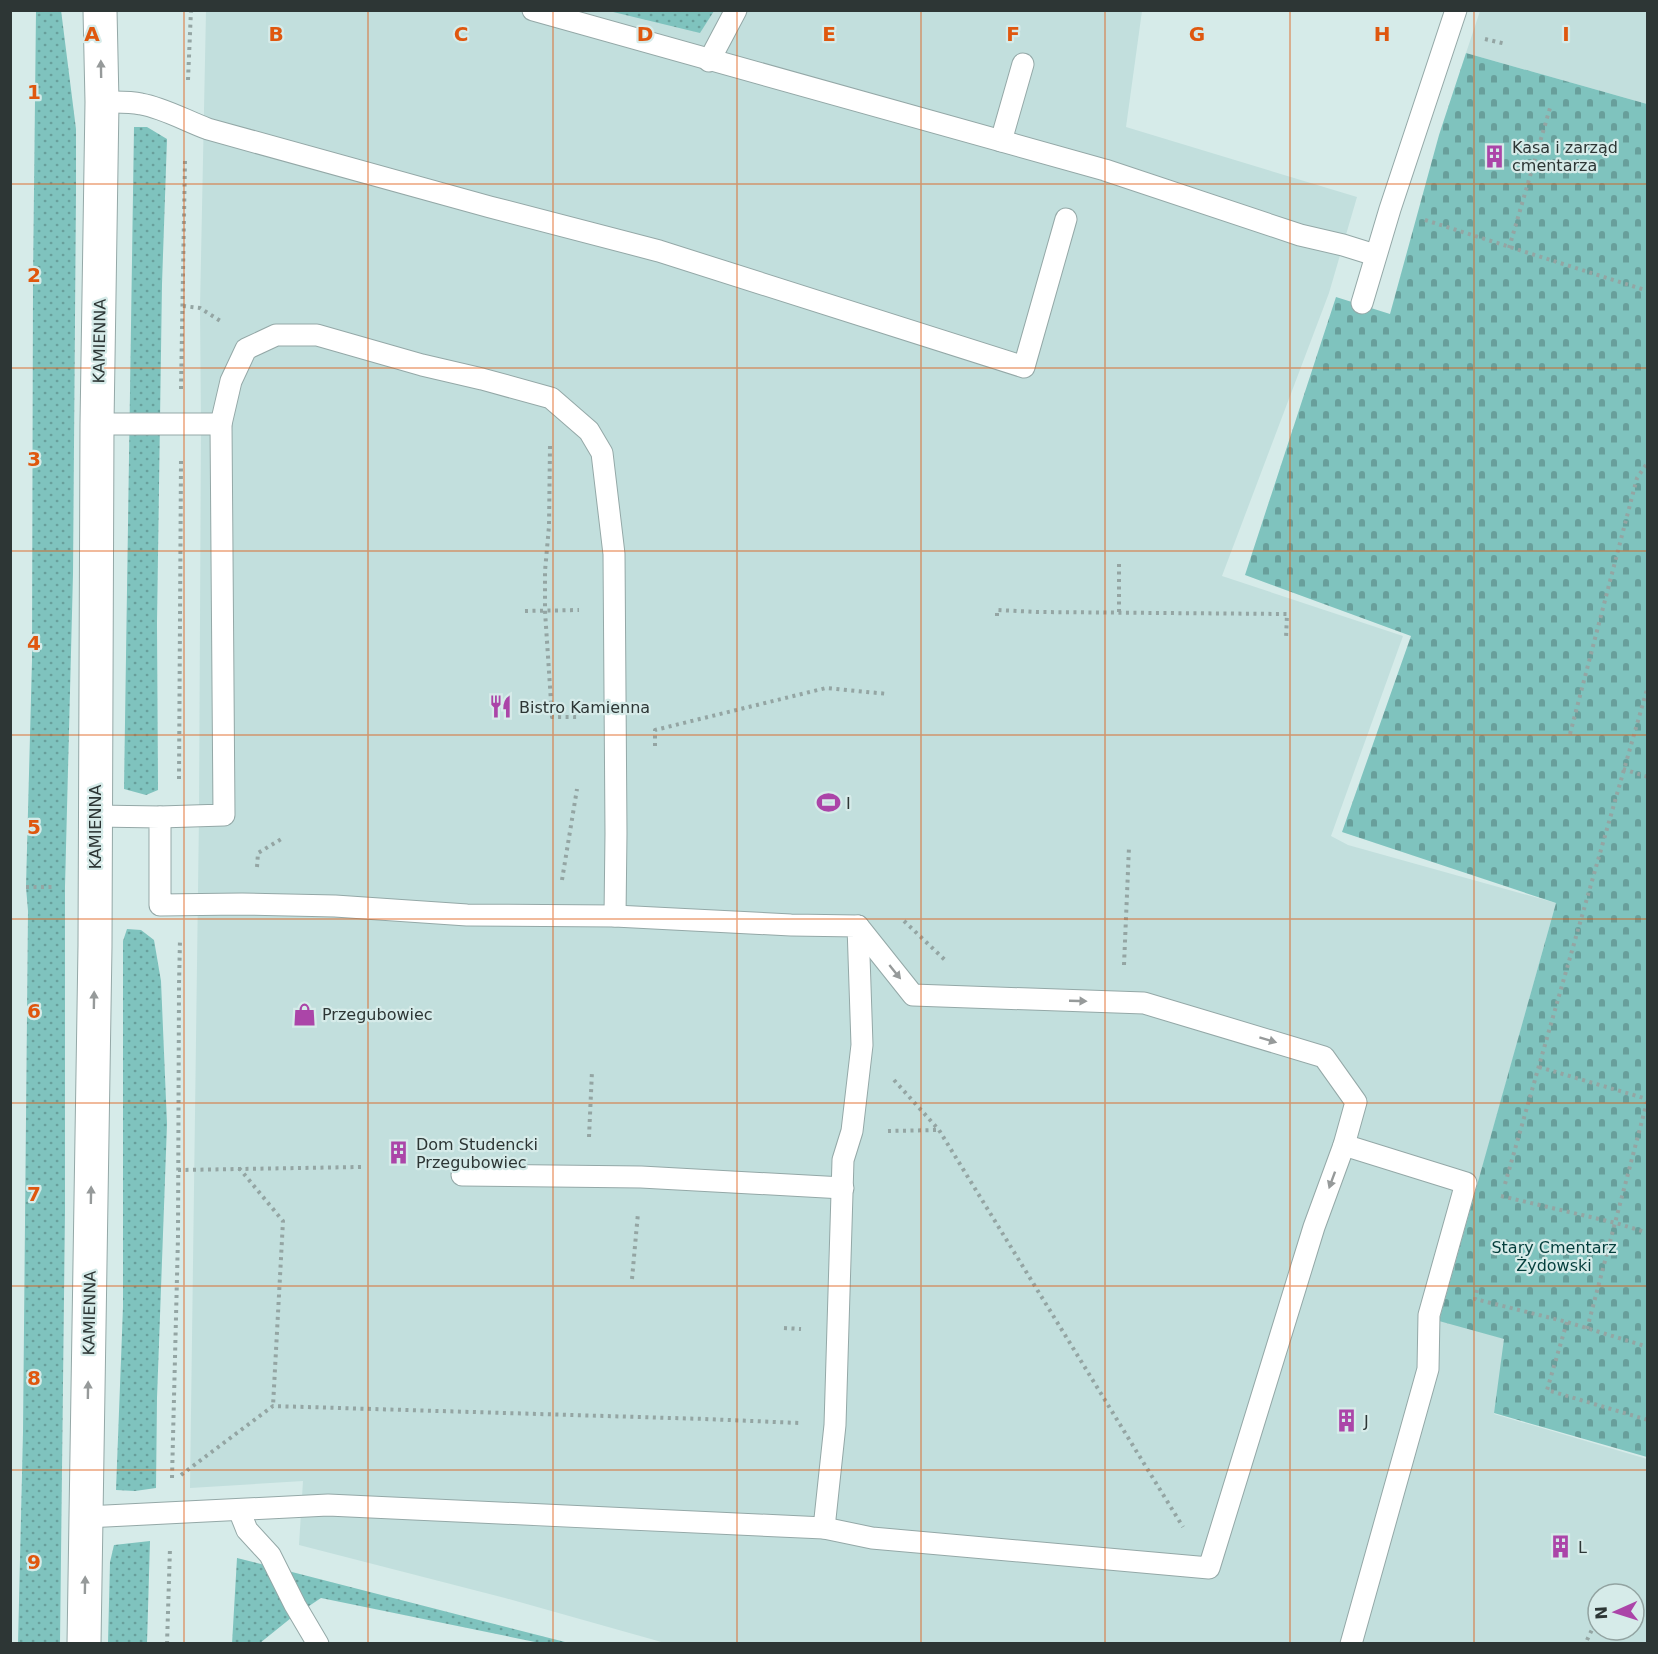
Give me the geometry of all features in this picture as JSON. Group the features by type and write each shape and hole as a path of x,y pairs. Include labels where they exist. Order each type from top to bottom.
{"street":[{"name":"KAMIENNA","path":"84,1644 95,958 97,424 102,102 100,10"}],"lane":[{"path":"533,10 1105,170 1300,235 1376,255"},
{"path":"709,61 736,10"},
{"path":"1362,303 1390,209 1456,10"},
{"path":"1001,141 1023,64"},
{"path":"102,102 139,103 162,109 208,129 658,251 1024,368 1066,219"},
{"path":"96,816 224,815 222,424 231,381 246,349 276,335 317,335 551,398 589,431 602,453 614,554 615,916"},
{"path":"97,424 222,424"},
{"path":"160,817 160,905 335,906 467,915 615,916 858,926"},
{"path":"824,1528 836,1425 843,1160 852,1131 862,1045 858,926"},
{"path":"86,1517 328,1505 824,1528 872,1538 1209,1568 1314,1227 1344,1146 1356,1102 1324,1057 1144,1003 913,995 858,926"},
{"path":"1344,1146 1466,1183 1429,1314 1428,1369 1351,1644"},
{"path":"462,1175 641,1177 843,1188"},
{"path":"238,1510 247,1530 270,1555 318,1644"}],"path":[{"path":"1483,39 1506,44"},
{"path":"1509,248 1550,108"},
{"path":"1390,209 1647,291"},
{"path":"183,306 200,308 228,326 246,349"},
{"path":"550,442 545,611 552,717 576,717"},
{"path":"1570,734 1637,478 1647,462"},
{"path":"1119,563 1119,612"},
{"path":"525,611 580,610"},
{"path":"997,616 997,610 1287,614 1286,639"},
{"path":"1647,686 1501,1196 1616,1223 1647,1233"},
{"path":"655,752 655,730 667,727 826,688 888,694"},
{"path":"1623,769 1647,777"},
{"path":"258,853 283,838"},
{"path":"26,887 56,887"},
{"path":"1539,1067 1647,1099 1587,1329"},
{"path":"589,1137 592,1071"},
{"path":"907,1093 939,1130 1209,1568"},
{"path":"852,1131 939,1130"},
{"path":"178,1170 361,1167"},
{"path":"239,1168 283,1221 273,1406"},
{"path":"632,1279 641,1177"},
{"path":"1478,1287 1475,1299 1567,1322 1647,1347"},
{"path":"1567,1322 1547,1390 1647,1420"},
{"path":"172,1481 273,1406 836,1425"}],"shaded area":[{"path":"206,11 1142,11 1126,127 1357,197 1329,293 1222,576 1403,636 1331,836 1348,845 1556,903 1440,1320 1505,1339 1494,1414 1647,1459 1647,1643 665,1643 505,1598 299,1545 303,1481 190,1488 199,816 200,308"},
{"path":"1480,11 1647,11 1647,104 1466,53"}],"green space":[{"path":"61,10 76,129 76,191 73,574 65,887 65,1211 60,1643 18,1644 23,1432 28,911 26,887 32,660 36,11"},
{"path":"714,10 700,33 609,11"},
{"name":"Stary Cmentarz Żydowski","path":"1466,53 1647,104 1647,1457 1494,1413 1504,1339 1439,1321 1556,903 1342,832 1411,636 1245,575 1336,297 1390,314 1439,135"},
{"path":"134,127 147,127 167,139 162,284 157,623 158,790 146,795 124,789"},
{"path":"127,929 141,930 154,940 161,981 167,1124 156,1488 135,1491 116,1490 123,1307 123,941"},
{"path":"150,1541 147,1643 108,1643 110,1562 114,1545"},
{"path":"237,1558 569,1643 540,1643 321,1598 260,1643 232,1644"}],"place":[{"name":"Kasa i zarząd cmentarza","path":"1494,156"},
{"name":"Bistro Kamienna","path":"501,707"},
{"name":"I","path":"828,803"},
{"name":"Przegubowiec","path":"304,1014"},
{"name":"Dom Studencki Przegubowiec","path":"398,1153"},
{"name":"J","path":"1346,1421"},
{"name":"L","path":"1560,1547"}]}
